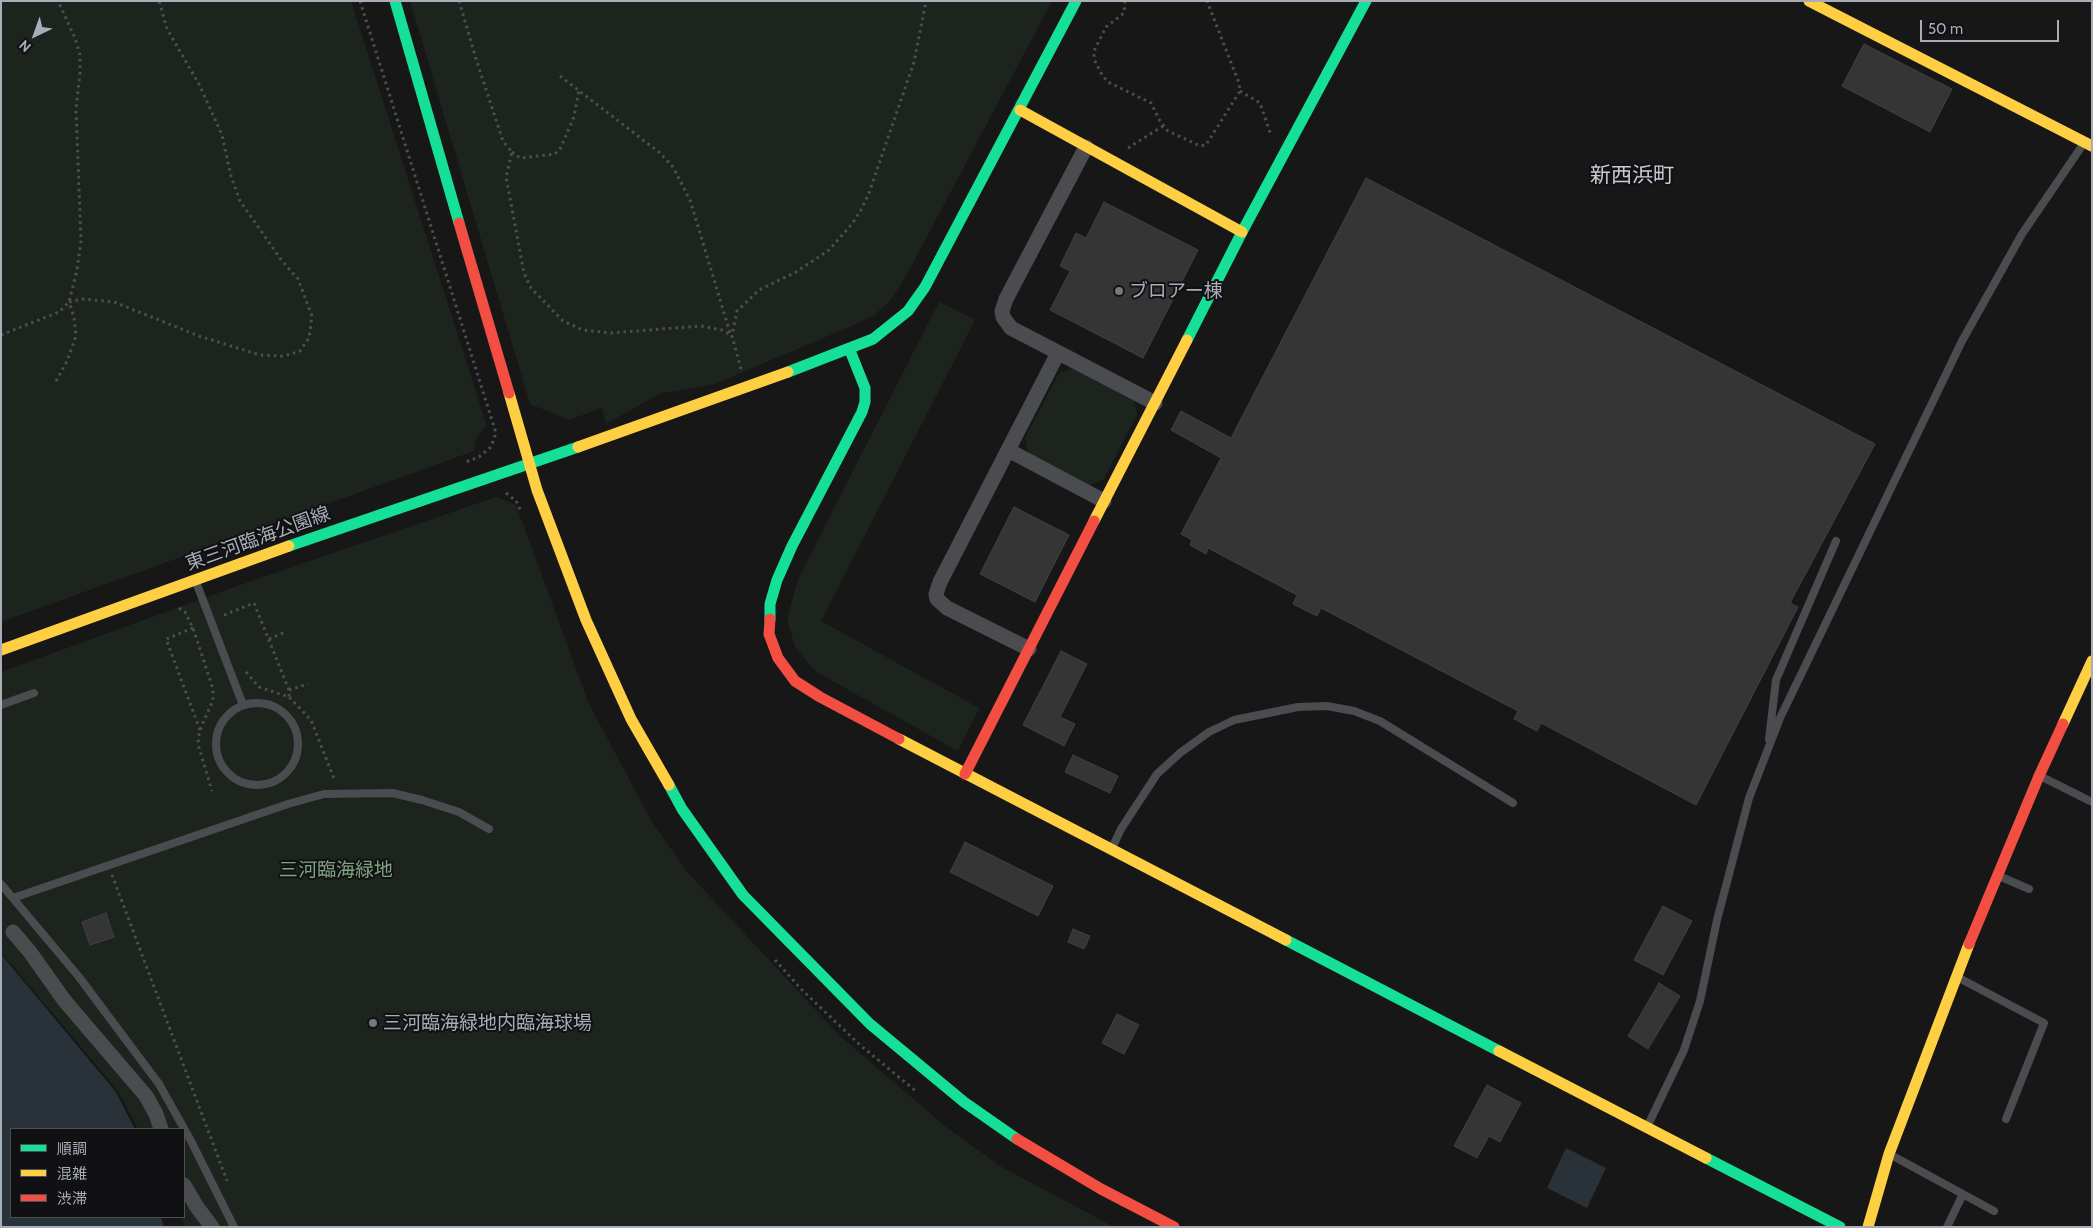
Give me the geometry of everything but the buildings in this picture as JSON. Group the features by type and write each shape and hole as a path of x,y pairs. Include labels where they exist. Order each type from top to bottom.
{"street":[{"path":"395,1 529,464 586,620 631,719 682,809 744,895 870,1024 964,1102 1006,1132 1077,1175 1174,1227"},
{"name":"東三河臨海公園線","path":"1,650 342,527 529,464 748,386 873,339 908,311 917,300 1020,110 1076,1"},
{"path":"965,774 1242,232 1366,1"},
{"path":"1809,1 2089,140"},
{"path":"1020,110 1242,232"},
{"path":"1086,147 1006,299 1002,311 1006,323 1011,328 1155,402"},
{"path":"849,348 865,388 865,402 858,420 792,546 777,580 770,604 769,634 785,669 795,680 806,689 965,774 1840,1227"},
{"path":"1029,649 947,608 937,599 936,594 940,582 1058,353"},
{"path":"1008,450 1104,501"},
{"path":"1868,1227 1889,1154 1956,976 2039,776 2092,661"},
{"path":"13,932 80,1020 146,1096 156,1114 161,1128"},
{"path":"185,1187 196,1207 212,1227"}],"lane":[{"path":"1647,1127 1684,1050 1700,1001 1718,920 1749,798 1768,744 1962,341 2022,234 2089,140"},
{"path":"1768,744 1776,680 1836,541"},
{"path":"195,580 243,705"},
{"path":"1,705 34,693"},
{"path":"262,703 275,707 290,719 296,730 298,744 296,758 288,772 274,782 260,785 246,784 234,778 220,762 216,744 218,731 227,715 243,705 262,703"},
{"path":"1111,850 1121,829 1157,774 1180,753 1209,732 1234,720 1298,707 1327,706 1354,711 1380,721 1513,804"},
{"path":"2039,776 2092,802"},
{"path":"13,898 288,804 324,794 392,793 459,812 489,829"},
{"path":"1998,875 2029,889"},
{"path":"1,884 79,977 159,1084 184,1128"},
{"path":"1956,976 2044,1023 2006,1119"},
{"path":"185,1130 234,1227"},
{"path":"1889,1154 1994,1211"},
{"path":"1947,1227 1963,1194"}],"path":[{"path":"56,380 67,361 76,336 69,302 77,270 81,241 76,109 80,55 75,38 58,1"},
{"path":"1,335 50,317 59,312 69,302 82,299 114,302 199,336 260,355 282,356 292,354 300,351 309,338 312,316 301,286 256,226 240,201 231,176 222,135 200,86 167,30 159,1"},
{"path":"360,1 496,433 492,447 479,457 460,464"},
{"path":"459,1 476,59 504,141 512,152 520,158 555,154 560,149 574,117 579,90"},
{"path":"732,336 737,311 748,299 759,290 812,262 829,250 852,224 861,210 869,194 914,62 926,1"},
{"path":"1125,1 1124,13 1106,27 1094,51 1094,59 1108,82 1151,104 1163,126 1200,146 1206,145 1240,91 1239,83 1207,1"},
{"path":"560,76 660,153 673,167 690,200 748,386"},
{"path":"1240,91 1260,103 1273,142"},
{"path":"1110,160 1163,126"},
{"path":"512,152 506,177 524,273 531,288 563,322 574,327 605,332 701,326 722,330 732,336"},
{"path":"500,491 516,501 524,517"},
{"path":"224,615 254,603 288,690 289,698"},
{"path":"177,607 185,612 193,628 213,695 211,705 200,730 199,748 212,791"},
{"path":"221,608 227,623"},
{"path":"193,628 166,639 200,730"},
{"path":"269,639 285,632"},
{"path":"245,671 259,687 289,698 311,720 339,794"},
{"path":"288,690 308,684"},
{"path":"109,865 230,1190"},
{"path":"771,954 802,990 860,1045 920,1094"}],"green space":[{"path":"1,1 351,1 487,426 475,442 474,451 1,622"},
{"path":"410,1 1052,1 905,278 890,301 873,316 847,328 715,384 659,394 606,424 602,408 569,420 530,404"},
{"path":"939,302 975,320 821,621 979,708 958,751 813,669 795,647 787,619 798,579"},
{"path":"1072,368 1134,400 1137,414 1104,479 1090,485 1028,453 1025,438 1059,373"},
{"name":"三河臨海緑地","path":"496,497 516,505 589,704 653,824 689,874 841,1037 945,1126 1000,1166 1114,1227 186,1227 182,1218 185,1218 185,1128 134,1128 116,1092 1,954 1,672 234,587"}],"shaded area":[{"path":"1,954 116,1092 134,1128 10,1128 10,1218 161,1218 164,1227 1,1227"},
{"path":"1566,1148 1606,1168 1587,1208 1547,1188"}],"pier":[{"path":"1,952 118,1091 137,1128 134,1128 116,1092"}],"traffic: fast":[{"path":"395,1 459,223"},
{"path":"788,372 873,339 908,311 925,287 1076,1"},
{"path":"1187,340 1242,232 1366,1"},
{"path":"770,619 770,604 777,580 792,546 862,412 865,402 865,388 849,348"},
{"path":"289,546 578,447"},
{"path":"669,785 682,809 743,895 870,1024 964,1102 1017,1139"},
{"path":"1286,940 1499,1051"},
{"path":"1706,1158 1840,1227"}],"traffic: slow":[{"path":"1809,1 2092,146"},
{"path":"1020,110 1242,232"},
{"path":"1094,521 1187,340"},
{"path":"578,447 788,372"},
{"path":"509,393 537,490 586,620 631,719 669,785"},
{"path":"1,650 289,546"},
{"path":"2063,724 2092,661"},
{"path":"899,739 1286,940"},
{"path":"1868,1227 1889,1154 1969,944"},
{"path":"1499,1051 1706,1158"}],"traffic: jam":[{"path":"459,223 509,393"},
{"path":"965,774 1094,521"},
{"path":"770,619 769,634 778,658 795,681 820,697 899,739"},
{"path":"1969,944 2039,776 2063,724"},
{"path":"1017,1139 1101,1189 1174,1227"}],"place":[{"name":"ブロアー棟","path":"1119,291"},
{"name":"三河臨海緑地内臨海球場","path":"373,1023"}],"district":[{"name":"新西浜町","path":"1632,176"}]}
